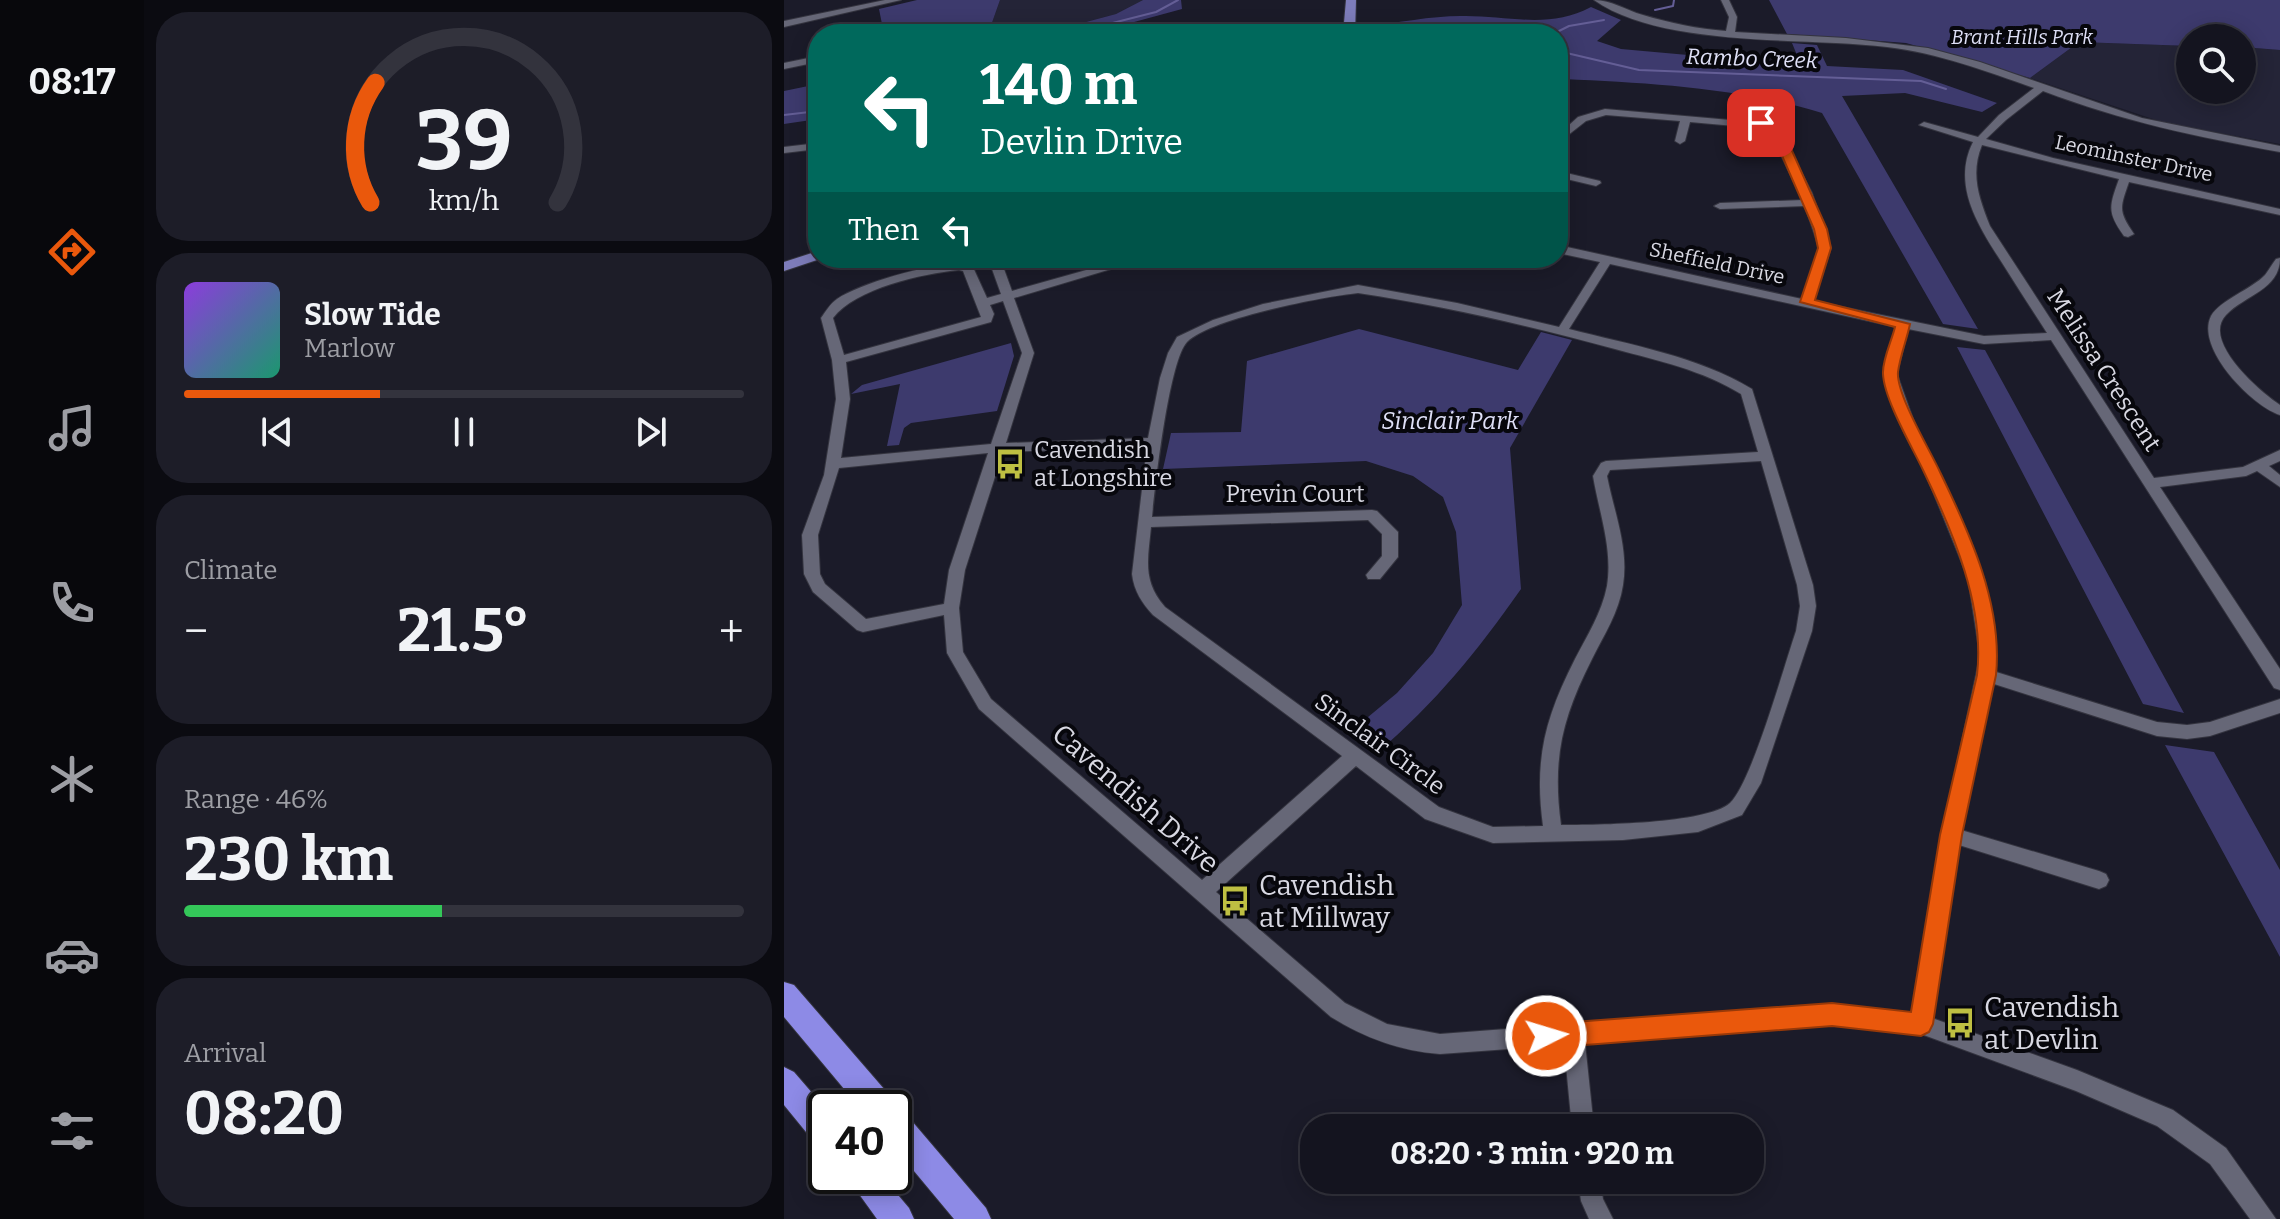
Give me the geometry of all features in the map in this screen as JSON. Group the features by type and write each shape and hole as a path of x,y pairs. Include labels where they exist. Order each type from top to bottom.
{"highway":[{"path":"784,995 865,1090"},
{"path":"784,1082 808,1111"},
{"path":"912,1145 975,1219"},
{"path":"877,1194 898,1219"}],"main road":[{"path":"1350,24 1351,0"},
{"path":"784,267 808,259"}],"street":[{"path":"784,24 819,23 897,0"},
{"path":"1598,0 1651,21 1730,32 1911,48 2150,124 2280,149"},
{"path":"1725,0 1733,17 1730,32"},
{"path":"784,66 808,61"},
{"name":"Melissa Crescent","path":"2041,88 1994,125 1973,149 1967,171 1975,206 1984,226 2280,683"},
{"path":"1568,132 1594,113 1772,126 1809,203 1825,248 1807,302"},
{"path":"1680,141 1686,118"},
{"name":"Leominster Drive","path":"1924,125 2125,179 2280,212"},
{"path":"784,150 808,147"},
{"path":"1568,176 1596,183"},
{"path":"2125,179 2117,200 2116,217 2128,234"},
{"path":"1720,206 1809,203"},
{"name":"Sheffield Drive","path":"1568,251 1984,340 2057,336"},
{"path":"1562,331 1607,260"},
{"path":"2280,262 2269,278 2218,315 2213,323 2213,335 2221,352 2245,385 2280,411"},
{"path":"945,268 841,302 827,318 839,360 843,399 832,464 810,535 812,574 819,588 863,626 951,608"},
{"path":"839,360 987,319 988,314 968,268"},
{"name":"Cavendish Drive","path":"998,268 1011,296 1028,353 957,570 951,608 955,653 985,704 1338,1010 1374,1030 1413,1043 1440,1044 1832,1014 1921,1024 2077,1081 2165,1118 2218,1156 2264,1219"},
{"path":"982,303 1108,268"},
{"name":"Sinclair Circle","path":"1358,289 1412,296 1562,331 1725,377 1747,392 1805,585 1808,606 1804,631 1755,778 1736,809 1698,824 1623,832 1493,835 1432,813 1159,611 1144,594 1140,575 1155,442 1168,364 1181,341 1213,326 1305,296 1358,289"},
{"path":"1903,324 1890,374 1910,430 1932,472 1976,578 1988,656 1951,835 1921,1024"},
{"path":"832,464 997,448 1155,442"},
{"path":"2150,483 2261,467 2280,455"},
{"path":"1553,833 1547,765 1556,710 1610,609 1616,582 1616,544 1600,476 1606,466 1767,456"},
{"path":"2261,467 2280,482"},
{"name":"Previn Court","path":"1145,522 1372,515 1390,532 1390,557 1374,575"},
{"path":"1986,675 2157,729 2187,732 2210,729 2280,706"},
{"path":"1201,893 1354,757"},
{"path":"1951,835 2099,880"},
{"path":"1574,1034 1582,1114"},
{"path":"1591,1194 1601,1219"}],"shaded area":[{"path":"1000,0 1143,0 1116,14 1078,24 992,24"},
{"path":"2079,42 2176,45 2176,104 2256,104 2256,48 2280,50 2280,144 2165,123 2030,78"}],"green space":[{"path":"917,0 1000,0 992,24 882,24 879,9"},
{"path":"1143,0 1181,0 1182,9 1127,24 1078,24 1116,14"},
{"name":"Brant Hills Park","path":"1769,0 2280,0 2280,50 2256,48 2256,24 2176,24 2176,45 2079,42 2030,78 1906,43 1787,34"},
{"path":"1591,7 1621,20 1597,41 1621,49 1801,65 1792,43 1817,45 1827,66 1903,70 1997,103 1982,112 1905,93 1842,96 1978,329 1943,324 1822,113 1727,92 1568,79 1568,24 1382,24 1461,16 1543,20 1575,14"},
{"path":"808,86 808,120 784,124 784,91"},
{"name":"Sinclair Park","path":"1359,329 1518,370 1541,332 1572,340 1510,448 1521,589 1455,676 1377,753 1350,732 1397,693 1433,653 1462,605 1456,532 1443,497 1413,476 1366,461 1163,469 1171,433 1241,432 1247,361"},
{"path":"1011,343 1014,356 997,411 911,423 904,428 899,445 887,446 900,384 851,394 862,385"},
{"path":"1957,347 1985,350 2184,713 2143,704"},
{"path":"2165,745 2214,752 2280,870 2280,957"}],"waterway":[{"path":"1109,24 1156,12 1178,0"},
{"path":"1655,10 1673,6 1674,0"},
{"path":"1568,26 1604,20"},
{"name":"Rambo Creek","path":"1568,53 1639,70 1921,81 1946,89"},
{"path":"784,115 808,112"}],"place":[{"name":"Cavendish at Longshire","path":"1010,464"},
{"name":"Cavendish at Millway","path":"1235,901"},
{"name":"Cavendish at Devlin","path":"1960,1023"}],"route":[{"path":"1546,1036 1832,1014 1921,1024 1951,835 1986,675 1988,656 1983,612 1976,578 1932,472 1910,430 1890,374 1903,324 1807,302 1825,248 1806,193 1779,135 1772,126 1761,123"}]}
